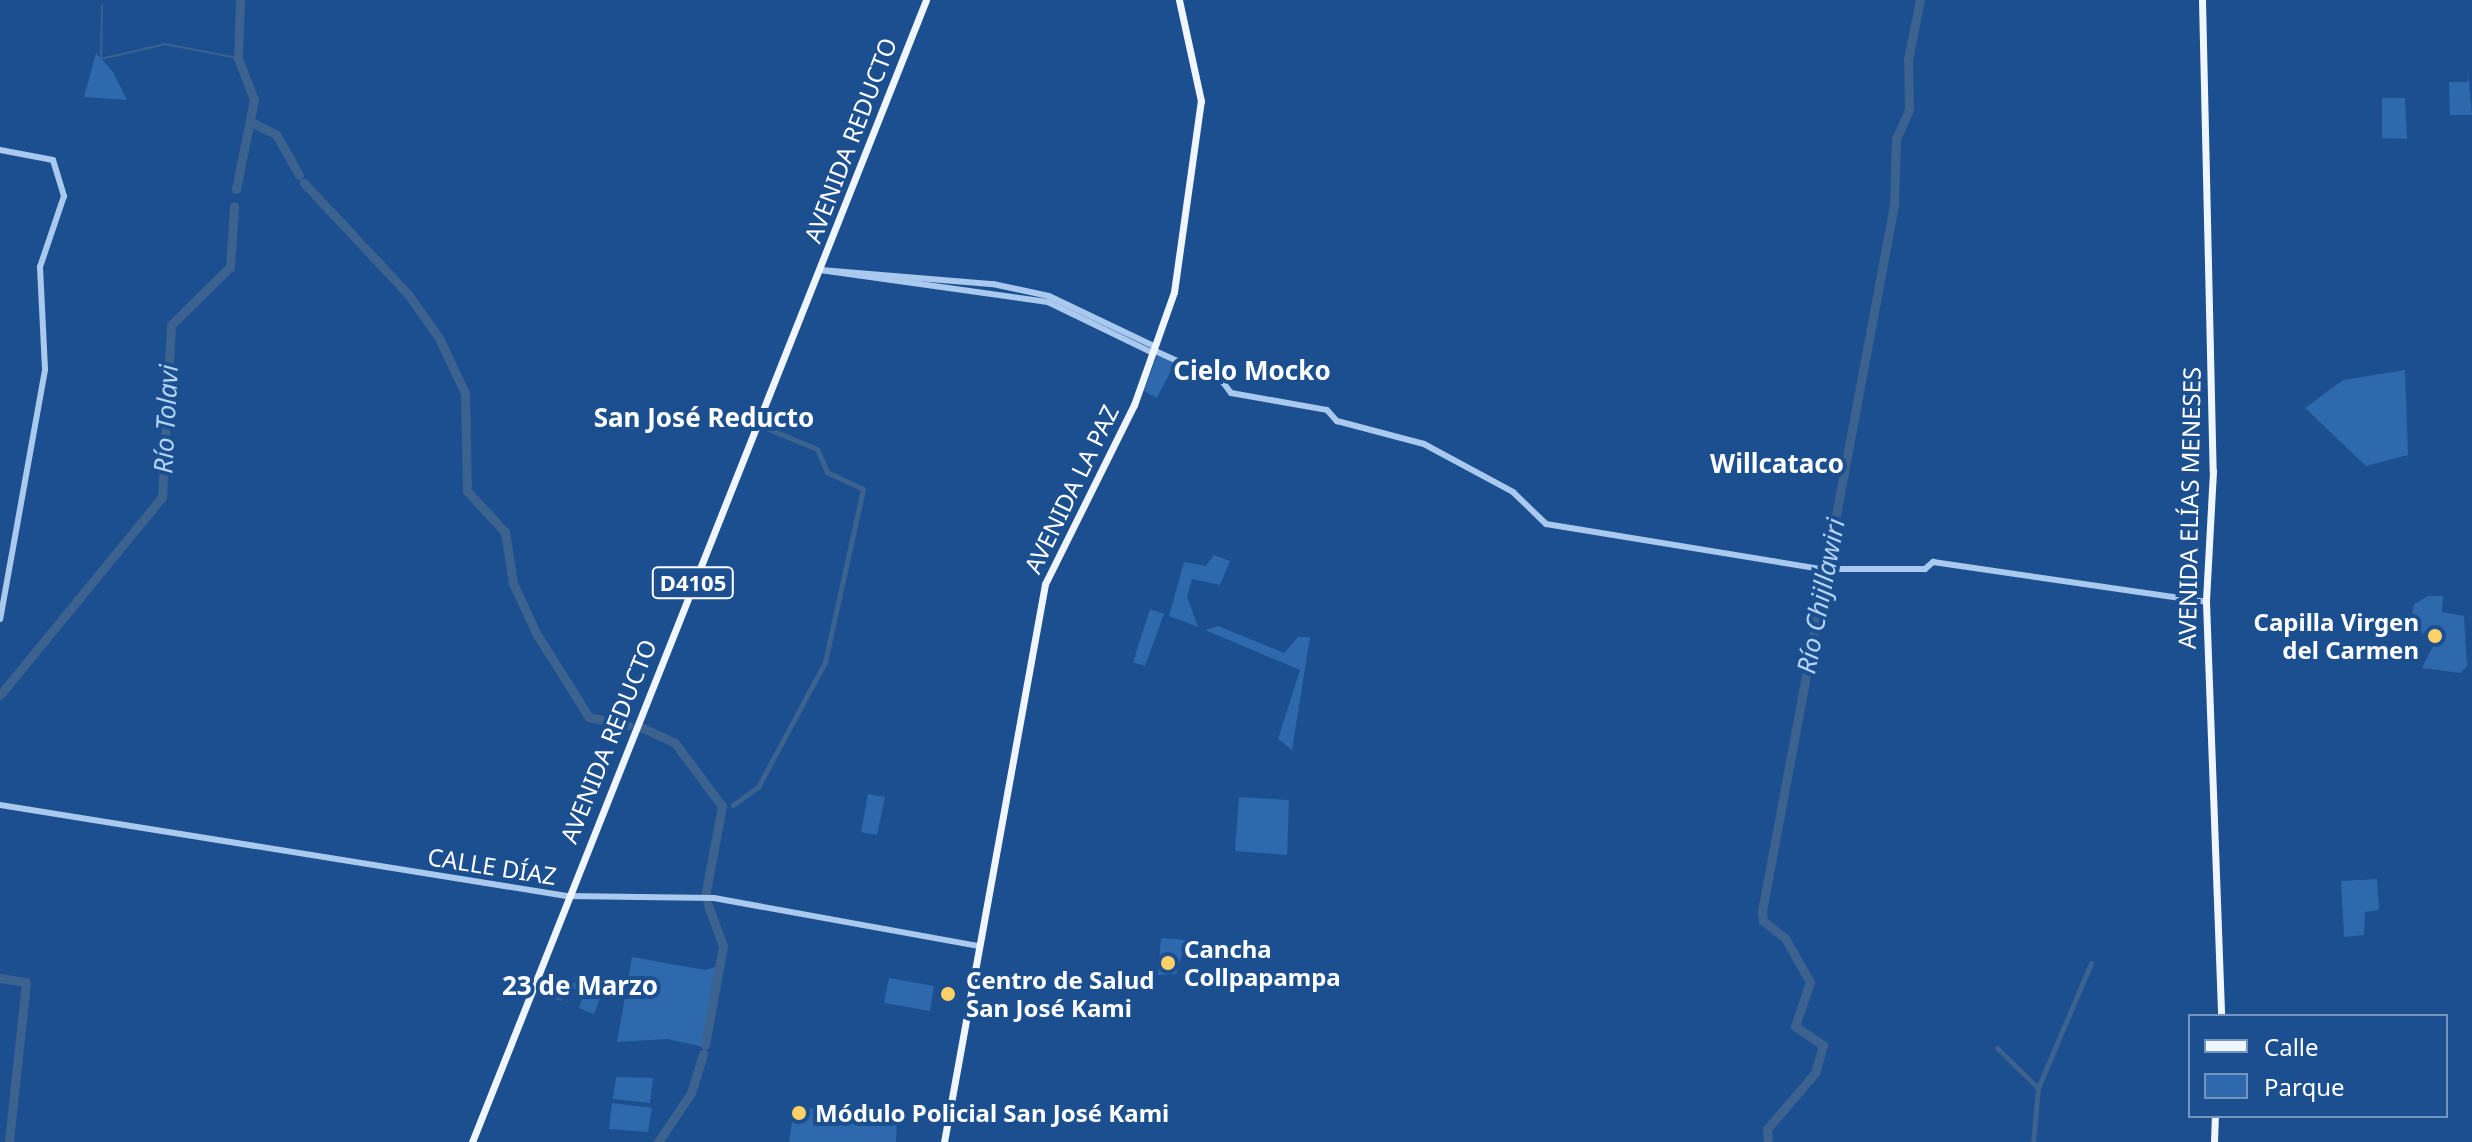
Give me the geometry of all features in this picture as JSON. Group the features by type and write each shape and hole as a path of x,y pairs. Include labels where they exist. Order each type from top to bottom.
{"main road":[{"name":"AVENIDA REDUCTO","path":"472,1142 567,896 926,0"},
{"name":"AVENIDA LA PAZ","path":"944,1142 1045,584 1153,350 1177,278 1201,101 1179,0"},
{"name":"AVENIDA ELÍAS MENESES","path":"2202,0 2213,471 2206,602 2221,1014"},
{"path":"2214,1142 2215,1118"}],"street":[{"path":"0,619 45,370 40,267 64,196 53,160 1,153"},
{"path":"820,270 1048,302 1222,381 1231,393 1327,410 1337,421 1424,444 1513,492 1546,524 1830,570 1925,569 1933,562 2206,602"},
{"name":"CALLE DÍAZ","path":"0,805 567,896 714,898 978,946"}],"green space":[{"path":"96,53 113,72 127,100 84,97"},
{"path":"2468,70 2472,115 2450,115 2449,82 2468,82"},
{"path":"2382,98 2405,98 2407,139 2382,138"},
{"path":"1157,355 1175,363 1157,398 1144,391"},
{"path":"2405,370 2408,455 2366,466 2305,408 2343,380"},
{"path":"1214,555 1230,561 1220,585 1192,579 1187,597 1198,627 1169,616 1184,562 1206,566"},
{"path":"2428,596 2443,596 2442,612 2464,616 2467,666 2460,673 2422,668 2439,634 2409,633 2414,604"},
{"path":"1150,609 1164,614 1145,666 1133,662"},
{"path":"1218,626 1284,653 1298,637 1310,637 1292,750 1278,739 1300,670 1205,630"},
{"path":"868,794 885,797 877,835 861,832"},
{"path":"1239,797 1289,800 1287,855 1235,851"},
{"path":"2377,879 2379,910 2365,912 2364,935 2344,937 2341,881"},
{"path":"1161,938 1187,940 1176,974 1158,975"},
{"path":"632,957 705,970 722,965 708,1048 667,1039 617,1042"},
{"path":"608,977 594,1014 579,1008 584,992 568,986 562,1001 554,999 560,985"},
{"path":"889,978 934,986 930,1011 884,1003"},
{"path":"616,1077 653,1078 650,1103 613,1099"},
{"path":"612,1103 652,1108 648,1132 609,1129"},
{"path":"858,1107 897,1114 896,1142 789,1142 794,1109"}],"waterway":[{"name":"Río Tolavi","path":"236,189 254,100 238,58 240,0"},
{"name":"Río Chijllawiri","path":"1768,1142 1767,1129 1815,1073 1823,1045 1795,1026 1810,982 1785,938 1763,921 1762,911 1894,205 1896,139 1909,110 1908,59 1920,0"},
{"path":"102,6 101,59 165,44 238,58"},
{"path":"253,123 276,134 299,175"},
{"path":"304,183 408,294 439,338 465,393 467,491 505,532 513,583 536,633 589,717 628,725"},
{"name":"Río Tolavi","path":"0,695 162,497 171,325 230,267 234,206"},
{"path":"733,805 758,787 825,662 863,489 827,472 817,449 764,427"},
{"path":"643,728 675,743 722,806 705,897"},
{"path":"705,1045 723,946 708,905"},
{"path":"2033,1142 2038,1088 2091,963"},
{"name":"Río Tolavi","path":"0,978 26,982 9,1142"},
{"path":"1997,1048 2038,1088"},
{"path":"658,1142 691,1093 703,1054"}],"place":[{"name":"Capilla Virgen del Carmen","path":"2435,636"},
{"name":"Cancha Collpapampa","path":"1168,963"},
{"name":"Centro de Salud San José Kami","path":"948,994"},
{"name":"Módulo Policial San José Kami","path":"799,1113"}],"district":[{"name":"Cielo Mocko","path":"1252,371"},
{"name":"San José Reducto","path":"704,418"},
{"name":"Willcataco","path":"1777,464"},
{"name":"23 de Marzo","path":"580,986"}]}
